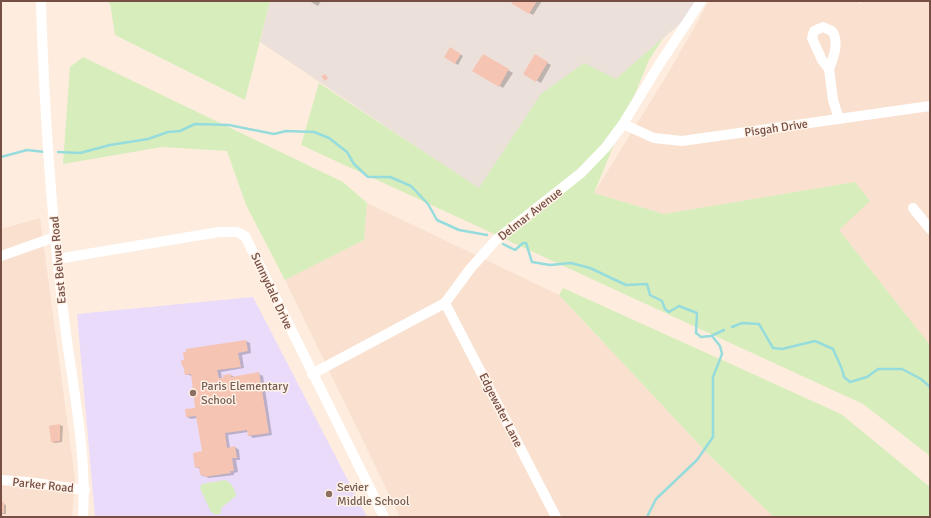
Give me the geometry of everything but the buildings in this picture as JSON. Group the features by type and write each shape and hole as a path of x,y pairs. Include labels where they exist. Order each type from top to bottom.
{"street":[{"name":"East Belvue Road","path":"41,1 46,118 57,259 64,320 82,438 85,490 83,517"},
{"name":"Delmar Avenue","path":"312,374 446,303 470,269 496,240 581,173 606,147 623,124 657,68 701,1"},
{"path":"829,69 833,100 839,119"},
{"name":"Pisgah Drive","path":"623,124 654,138 682,141 930,106"},
{"path":"913,208 930,229"},
{"name":"Sunnydale Drive","path":"57,259 219,232 242,234 250,244 312,374 384,517"},
{"path":"1,256 55,237"},
{"name":"Edgewater Lane","path":"446,303 556,517"},
{"name":"Parker Road","path":"1,480 28,482 85,490"}],"shaded area":[{"path":"270,1 697,1 689,16 616,79 479,189 260,42"},
{"path":"709,1 857,1 861,4 863,1 930,1 930,345 839,230 869,201 855,182 664,214 594,193 670,70"},
{"path":"367,203 559,295 708,454 774,517 400,517 285,280 364,240"},
{"path":"40,218 75,479 72,517 1,517 1,229"},
{"name":"Paris Elementary School","path":"253,297 367,517 95,517 77,314"}],"green space":[{"path":"102,1 270,1 245,100 115,35 110,3"},
{"path":"664,37 649,60 594,193 664,214 855,182 870,201 839,230 930,345 930,456 863,404 301,145 319,83 479,188 541,94 584,63 616,79"},
{"path":"83,57 343,182 367,203 364,240 285,280 246,205 227,151 162,147 63,164 70,67"},
{"path":"563,288 841,414 930,487 930,517 774,517 708,454 559,295"},
{"path":"225,480 233,486 236,496 221,508 221,513 216,515 211,512 200,488 202,484"}],"waterway":[{"path":"58,152 80,153 110,145 148,139 168,132 180,131 195,124 229,125 274,134 286,131 314,132 329,138 347,152 354,164 368,177 390,177 411,186 428,204 437,220 459,230 487,235"},
{"path":"1,157 27,150 45,152"},
{"path":"503,244 515,250 523,243 526,243 532,262 550,265 571,263 590,268 626,285 647,284 650,295 662,301 665,309 669,312 679,306 697,313 696,333 701,337 711,336 724,330"},
{"path":"732,327 742,323 759,324 773,348 782,349 815,341 833,349 841,366 844,377 850,382 867,377 878,369 902,369 921,379 930,387"},
{"path":"647,517 656,499 697,460 713,437 713,377 722,354 720,346 712,336"}],"place":[{"name":"Paris Elementary School","path":"193,393"},
{"name":"Sevier Middle School","path":"329,494"}]}
